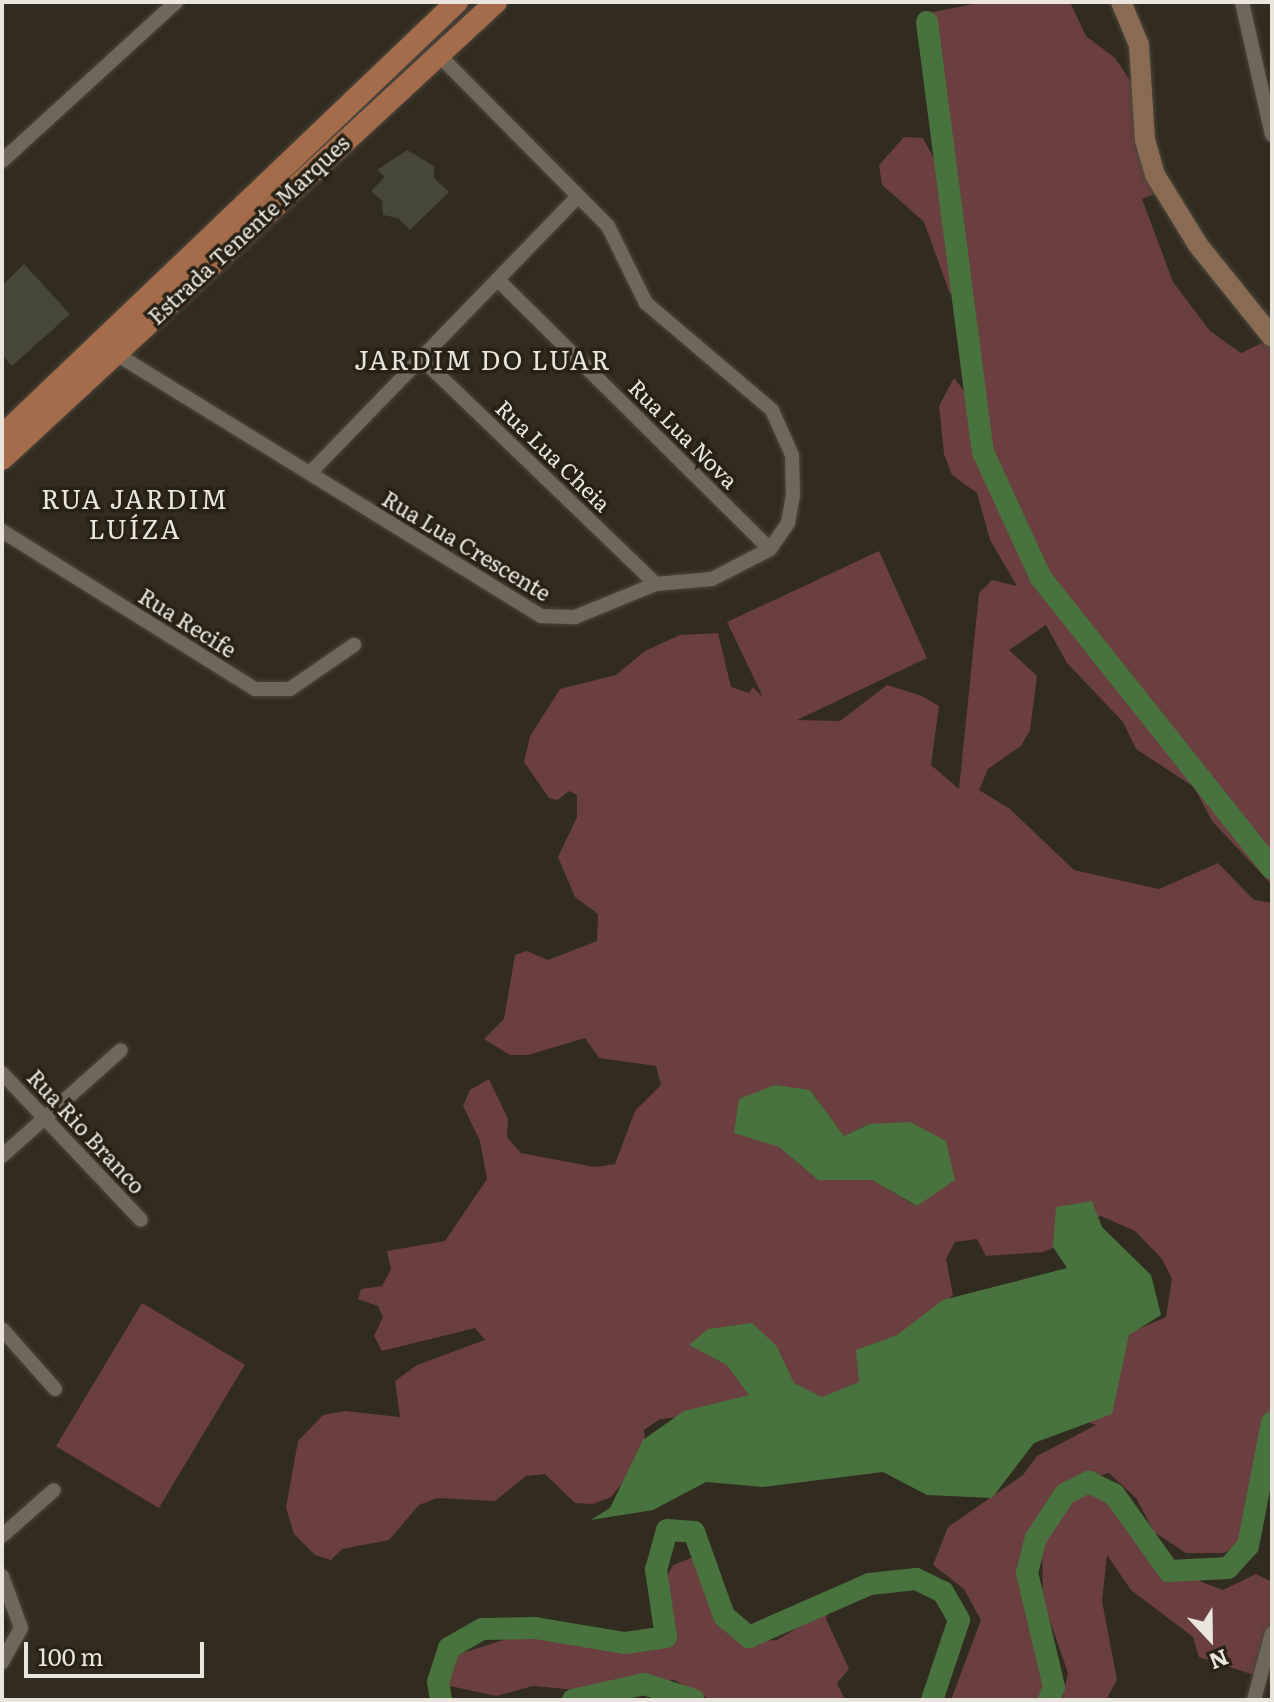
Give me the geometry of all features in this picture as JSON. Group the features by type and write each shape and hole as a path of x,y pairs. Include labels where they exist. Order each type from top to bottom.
{"main road":[{"name":"Estrada Tenente Marques","path":"2,436 457,2"},
{"name":"Estrada Tenente Marques","path":"2,459 113,352 496,2"}],"street":[{"path":"2,161 176,2"},
{"path":"1121,2 1139,45 1145,140 1155,175 1198,245 1272,337"},
{"path":"1242,2 1272,135"},
{"path":"438,54 618,241 646,303 761,397 781,425 792,455 793,496 788,523 770,549"},
{"path":"310,473 577,197"},
{"name":"Rua Lua Nova","path":"499,281 770,549"},
{"path":"1251,314 1272,317"},
{"name":"Rua Lua Crescente","path":"113,352 541,616 575,617 656,584 712,579 770,549"},
{"name":"Rua Lua Cheia","path":"421,358 656,584"},
{"name":"Rua Recife","path":"2,531 255,689 290,689 354,645"},
{"path":"2,1156 121,1050"},
{"name":"Rua Rio Branco","path":"2,1073 141,1220"},
{"path":"2,1329 55,1389"},
{"path":"2,1536 54,1490"},
{"path":"2,1576 21,1628 2,1662"},
{"path":"1254,1700 1272,1633"}],"shaded area":[{"path":"984,2 1070,2 1086,36 1115,58 1137,91 1159,192 1142,199 1173,282 1210,331 1241,353 1272,338 1272,885 1212,821 1194,787 1136,749 1123,722 1067,663 1046,625 1009,650 1037,676 1030,730 1021,746 988,769 979,790 1010,809 1074,870 1159,889 1218,863 1254,900 1272,903 1272,1434 1251,1517 1258,1535 1224,1553 1186,1553 1154,1532 1136,1498 1109,1473 1072,1484 1036,1529 1031,1570 1035,1627 1058,1659 1062,1678 1053,1700 951,1700 981,1620 964,1589 933,1565 948,1527 1023,1475 1037,1456 1096,1425 1074,1417 1111,1341 1166,1317 1172,1279 1162,1259 1135,1231 1101,1216 1083,1221 1063,1244 1043,1252 986,1256 977,1239 955,1242 946,1259 953,1295 924,1321 883,1399 660,1419 644,1430 646,1450 635,1467 611,1497 593,1504 575,1503 545,1474 526,1476 495,1501 437,1498 419,1505 389,1540 342,1549 331,1560 315,1555 294,1534 286,1507 298,1441 323,1415 345,1411 400,1417 395,1381 417,1365 485,1340 475,1328 382,1351 374,1336 383,1317 378,1306 358,1299 361,1289 382,1286 391,1269 387,1251 445,1241 487,1179 480,1141 463,1106 470,1090 489,1079 508,1119 507,1137 521,1153 595,1167 615,1164 635,1111 661,1085 656,1066 599,1058 585,1038 528,1055 510,1055 484,1039 504,1019 515,955 527,951 548,960 597,941 598,914 575,897 558,857 577,817 577,795 569,791 558,800 549,798 524,762 530,736 560,689 616,675 645,651 680,635 718,633 731,687 749,693 753,687 763,697 727,622 879,551 927,658 797,720 840,721 887,685 922,696 939,706 931,765 959,789 979,593 992,580 1017,586 990,540 977,493 952,475 944,454 939,406 954,378 965,392 982,384 970,281 962,279 950,294 924,222 882,185 879,165 904,137 923,138 960,208 933,12","holes":["810,1090 844,1136 869,1124 916,1206 872,1180 818,1180 779,1147"]},
{"path":"775,1085 810,1090 844,1136 869,1124 910,1122 946,1141 955,1180 917,1206 872,1180 818,1180 779,1147 734,1133 739,1099"},
{"path":"1092,1201 1102,1227 1151,1275 1161,1315 1129,1335 1112,1414 1034,1443 992,1498 927,1495 883,1472 763,1487 706,1482 653,1510 591,1520 610,1508 643,1440 684,1411 749,1395 727,1365 689,1345 708,1329 752,1323 776,1345 794,1383 822,1397 859,1382 856,1350 897,1335 943,1300 1067,1268 1053,1247 1056,1207"},
{"path":"142,1303 245,1365 159,1508 56,1446"},
{"path":"1090,1485 1119,1507 1155,1552 1202,1582 1223,1590 1256,1574 1272,1582 1272,1627 1254,1675 1199,1657 1193,1637 1131,1590 1107,1555 1102,1601 1117,1680 1106,1700 1062,1700 1068,1673 1043,1601 1042,1545 1073,1494"},
{"path":"691,1558 706,1570 739,1642 777,1640 829,1609 826,1619 849,1669 837,1683 845,1700 711,1700 674,1680 576,1690 533,1686 496,1696 441,1684 440,1667 459,1654 516,1636 649,1649 665,1637 671,1620 664,1582 673,1565"}],"building":[{"path":"407,150 434,166 434,178 449,192 410,230 398,218 383,215 382,201 371,191 385,177 377,170"},
{"path":"24,264 70,314 12,366 2,355 2,286"}],"waterway":[{"path":"927,22 983,452 1041,578 1272,868"},
{"path":"1049,1700 1054,1687 1027,1573 1036,1538 1065,1494 1089,1482 1114,1494 1169,1571 1228,1568 1248,1546 1272,1422"},
{"path":"441,1700 438,1682 449,1648 482,1629 535,1628 625,1643 666,1637 656,1570 667,1530 694,1532 724,1616 749,1637 870,1584 916,1579 943,1592 959,1620 932,1700"},
{"path":"573,1700 644,1684 694,1700"}],"district":[{"name":"JARDIM DO LUAR","path":"483,359"},
{"name":"RUA JARDIM LUÍZA","path":"135,513"}]}
